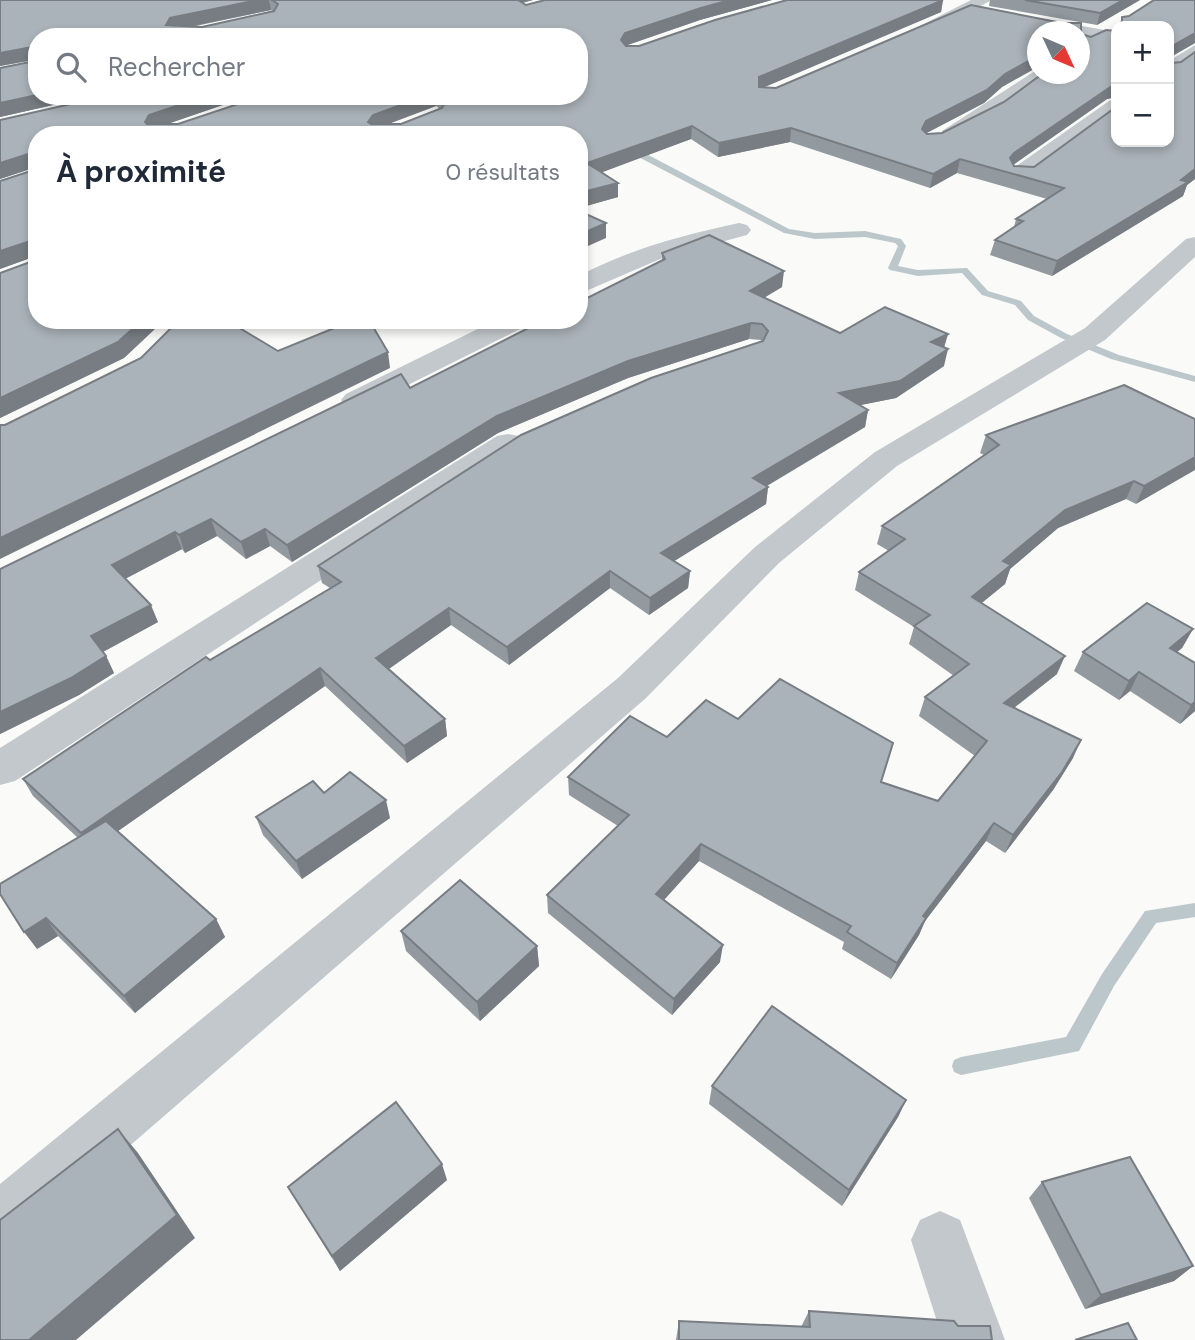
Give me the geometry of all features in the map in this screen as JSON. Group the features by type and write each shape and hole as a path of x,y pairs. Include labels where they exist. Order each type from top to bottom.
{"street":[{"path":"940,5 964,9 988,7"},
{"path":"905,36 964,9"},
{"path":"1018,19 1111,31"},
{"path":"1090,43 1111,32"},
{"path":"1174,49 1194,52"},
{"path":"1174,66 1194,52"},
{"path":"931,141 992,109 1027,83"},
{"path":"1020,174 1111,109"},
{"path":"588,281 675,244 738,230"},
{"path":"0,1221 632,688 767,555 886,459 1080,343 1195,244"},
{"path":"333,412 499,329"},
{"path":"0,769 510,442 536,430"},
{"path":"940,1240 974,1340"}],"building":[{"path":"0,0 258,0 170,18 166,25 202,27 274,11 278,4 272,0 518,0 526,5 545,0 730,0 625,33 621,40 626,46 639,46 715,20 787,0 943,0 759,77 759,87 776,88 971,5 1052,21 1027,21 1027,62 1005,74 987,90 926,121 922,129 927,134 942,133 1004,102 1028,84 1090,84 1090,37 1111,30 1111,87 1014,153 1010,158 1014,166 1034,167 1111,111 1111,147 1174,147 1174,63 1181,62 1195,52 1195,169 1181,180 1188,182 1057,261 995,240 1023,221 1016,219 1064,188 960,159 933,174 791,128 719,143 692,126 588,163 588,126 28,126 28,154 0,163 0,120 66,105 179,105 149,115 145,122 178,124 235,105 401,105 373,115 368,122 401,124 442,108 444,105 588,105 588,28 28,28 28,48 0,53"},
{"path":"1025,0 1123,0 1100,13"},
{"path":"1154,0 1195,0 1195,33 1174,45 1174,21 1122,21 1122,17 1129,16"},
{"path":"28,62 28,97 0,103 0,68"},
{"path":"588,164 618,183 588,191"},
{"path":"28,172 28,242 0,251 0,181"},
{"path":"588,215 606,223 588,231"},
{"path":"709,235 784,271 750,291 840,333 885,307 948,334 931,342 948,349 900,381 839,393 868,410 753,478 768,487 661,553 690,571 650,598 610,571 507,647 449,608 376,658 445,719 404,746 320,668 81,833 23,779 206,657 210,660 341,582 318,566 521,435 651,378 763,341 768,331 762,324 751,323 628,361 497,416 287,545 265,529 241,542 211,519 179,535 175,532 112,565 151,605 91,636 106,656 71,678 0,712 0,569 401,374 410,388 526,329 588,329 588,298 665,259 662,253"},
{"path":"28,263 28,329 132,329 118,342 0,398 0,273"},
{"path":"170,329 241,329 278,351 332,329 374,329 388,352 0,538 0,425 5,425 141,358"},
{"path":"1124,385 1195,419 1195,457 1144,486 1134,481 1065,510 1003,561 1011,565 972,597 1065,656 1004,703 1081,740 1062,772 1013,835 994,823 923,916 926,918 897,963 847,932 851,926 701,844 656,894 723,945 674,999 547,895 629,815 568,777 630,716 667,737 706,700 738,719 780,679 893,743 881,782 938,801 987,741 925,697 969,664 914,626 930,615 859,572 905,539 882,526 999,445 986,435"},
{"path":"1147,603 1193,629 1170,648 1195,663 1195,702 1191,705 1139,672 1129,681 1083,652"},
{"path":"350,772 386,800 296,861 256,817 313,781 324,793"},
{"path":"106,821 216,919 124,996 46,918 24,932 0,894 0,884"},
{"path":"460,880 537,946 477,1002 401,931"},
{"path":"772,1006 906,1100 849,1190 712,1086"},
{"path":"396,1102 442,1164 332,1256 288,1187"},
{"path":"118,1129 177,1215 29,1340 0,1340 0,1220"},
{"path":"1130,1157 1193,1266 1101,1295 1042,1182"},
{"path":"809,1311 954,1321 958,1326 990,1326 992,1340 679,1340 679,1321 810,1327"},
{"path":"1128,1323 1137,1340 1075,1340"}],"waterway":[{"path":"630,149 787,231 815,236 865,234 898,241 902,246 893,268 918,273 964,270 985,293 1018,303 1031,318 1064,336 1115,357 1195,379"},
{"path":"961,1066 1072,1045 1108,980 1151,916 1195,910"}]}
